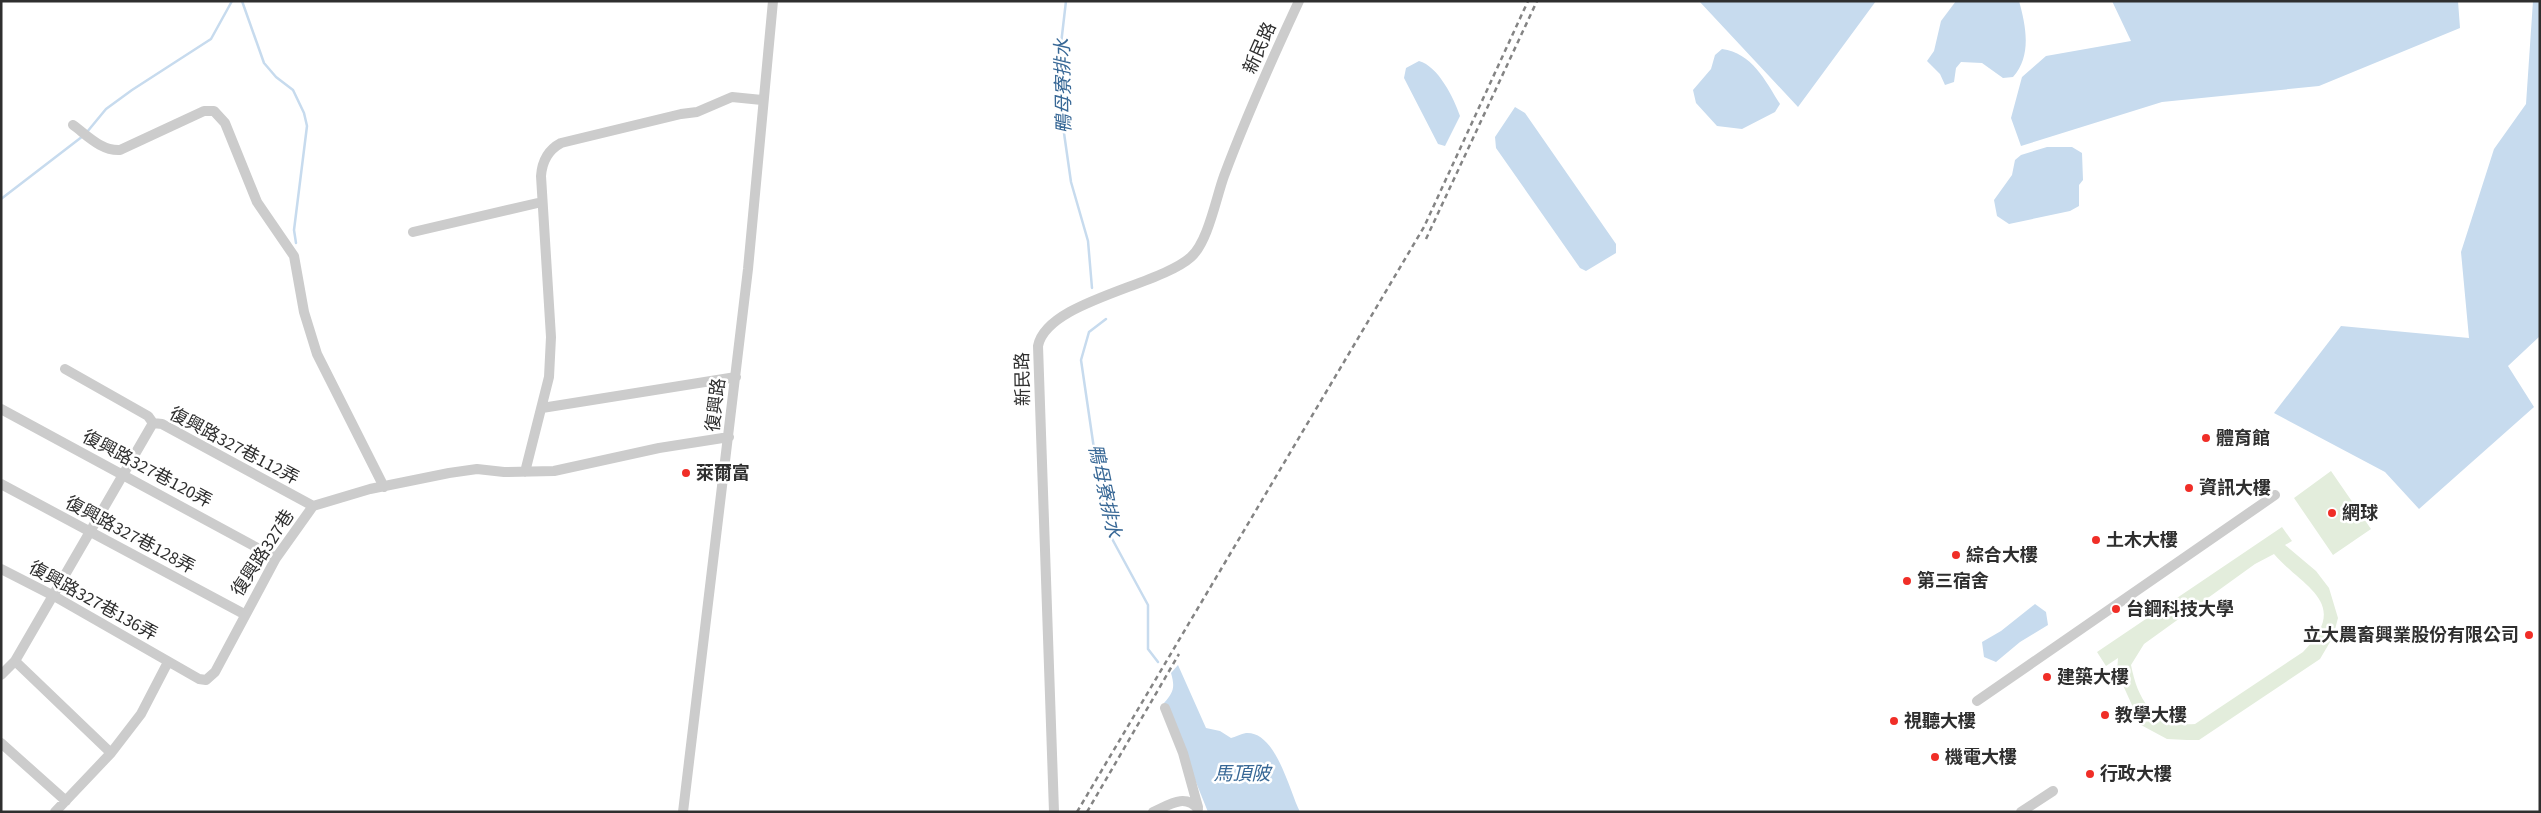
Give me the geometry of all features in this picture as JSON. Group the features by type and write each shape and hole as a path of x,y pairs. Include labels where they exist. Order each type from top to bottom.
{"street":[{"name":"復興路","path":"683,812 748,269 762,100 773,1"},
{"name":"新民路","path":"1054,812 1038,346 1040,337 1050,325 1058,320 1105,295 1171,270 1183,264 1196,253 1223,177 1273,56 1299,1"},
{"path":"525,472 549,377 551,337 542,202 542,166 553,147 561,143 681,114 697,112 732,97 762,100"},
{"path":"75,126 90,140 114,150 120,150 204,110 214,111 221,116 231,135 256,202 294,256 304,312 317,354 384,486"},
{"path":"413,232 542,202"},
{"name":"復興路327巷112弄","path":"65,368 148,416 153,423 162,424 313,506"},
{"path":"542,408 736,377"},
{"name":"復興路327巷120弄","path":"1,409 276,558"},
{"path":"1,675 15,661 153,423"},
{"name":"復興路327巷","path":"168,662 199,679 211,677 276,558 313,506 384,486 477,470 525,472 554,470 659,448 729,437"},
{"name":"復興路327巷128弄","path":"1,484 244,614"},
{"path":"1977,701 2275,495"},
{"name":"復興路327巷136弄","path":"1,569 54,596 168,662"},
{"path":"15,661 111,753"},
{"path":"56,812 111,753 141,714 168,662"},
{"path":"1165,708 1183,753 1199,809"},
{"path":"1,743 66,801"},
{"path":"2021,812 2053,791"},
{"path":"1153,812 1182,800 1190,801 1199,809"}],"green space":[{"name":"網球","path":"2331,471 2371,529 2333,555 2294,498"},
{"path":"2282,527 2292,541 2285,545 2316,571 2329,588 2338,618 2333,637 2320,659 2199,740 2167,739 2141,725 2117,672 2118,658 2106,666 2097,652","holes":["2274,554 2318,597 2323,608 2323,620 2317,635 2303,652 2195,724 2181,724 2169,721 2150,709 2138,690 2131,665 2144,644 2255,564"]}],"water":[{"path":"1699,1 1876,1 1798,107"},
{"path":"1956,1 2019,1 2024,20 2026,40 2023,60 2013,77 2003,78 1982,63 1961,62 1956,68 1954,82 1945,85 1940,74 1927,61 1934,51 1941,21"},
{"path":"2112,1 2458,1 2460,28 2319,86 2162,102 2021,146 2011,118 2022,77 2046,56 2131,41"},
{"path":"2533,1 2540,1 2540,336 2508,366 2534,407 2419,509 2385,472 2274,413 2341,326 2469,338 2461,252 2494,149 2526,104"},
{"path":"1722,49 1742,56 1750,62 1763,77 1780,104 1775,112 1742,129 1717,126 1696,103 1693,90 1711,69 1715,55"},
{"path":"1419,61 1433,69 1439,76 1454,101 1460,116 1445,146 1438,144 1404,78 1406,68"},
{"path":"1515,107 1525,113 1616,244 1616,253 1586,271 1580,268 1496,148 1495,137"},
{"path":"2047,147 2072,147 2082,153 2083,180 2079,185 2079,206 2070,211 2009,224 1997,216 1994,200 2012,175 2015,160 2021,155"},
{"path":"2035,604 2046,612 2048,625 2020,642 1996,662 1984,657 1982,642 2001,631"},
{"name":"馬頂陂","path":"1178,665 1206,728 1220,731 1231,738 1246,733 1256,735 1266,741 1280,764 1300,812 1208,812 1164,703 1173,689 1171,673"}],"waterway":[{"path":"87,132 106,109 211,39 232,1"},
{"path":"242,1 264,63 276,77 293,90 304,113 307,126 294,230 296,243"},
{"name":"鴨母寮排水","path":"1066,1 1061,44 1062,119 1071,182 1088,241 1092,288"},
{"path":"1,199 83,136"},
{"name":"鴨母寮排水","path":"1106,319 1089,332 1081,360 1098,476 1110,535 1148,605 1148,649 1158,662"}],"railway":[{"path":"1077,812 1424,227 1528,1"},
{"path":"1426,239 1537,1"},
{"path":"1087,812 1179,654"}],"place":[{"name":"體育館","path":"2206,438"},
{"name":"萊爾富","path":"686,473"},
{"name":"資訊大樓","path":"2189,488"},
{"name":"網球","path":"2332,513"},
{"name":"土木大樓","path":"2096,540"},
{"name":"綜合大樓","path":"1956,555"},
{"name":"第三宿舍","path":"1907,581"},
{"name":"台鋼科技大學","path":"2116,609"},
{"name":"立大農畜興業股份有限公司","path":"2529,635"},
{"name":"建築大樓","path":"2047,677"},
{"name":"教學大樓","path":"2105,715"},
{"name":"視聽大樓","path":"1894,721"},
{"name":"機電大樓","path":"1935,757"},
{"name":"行政大樓","path":"2090,774"}]}
